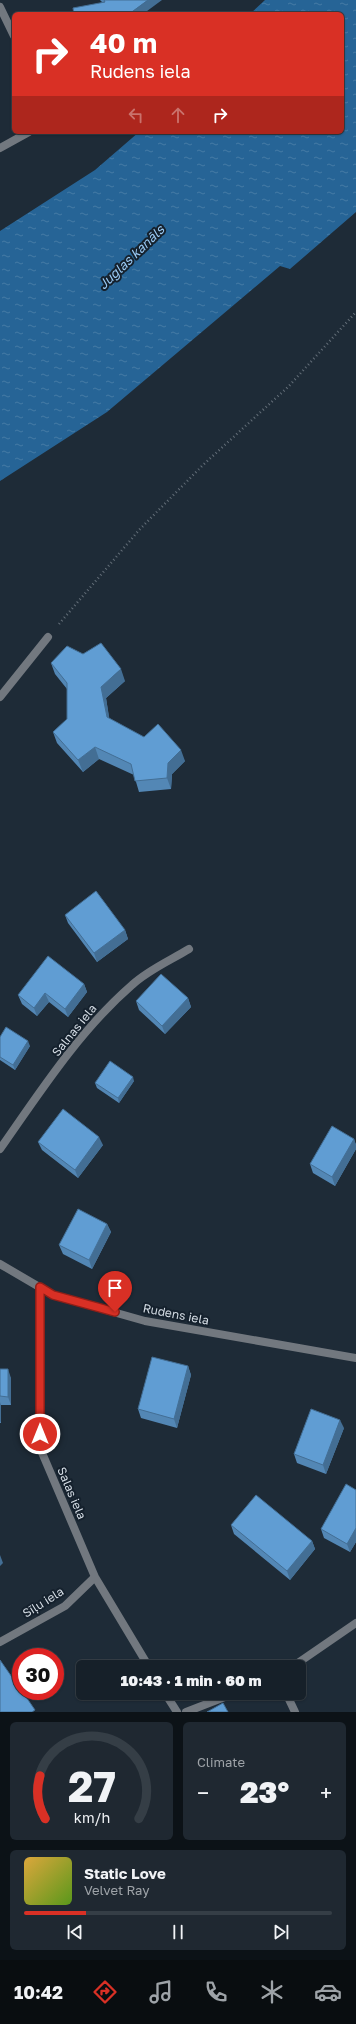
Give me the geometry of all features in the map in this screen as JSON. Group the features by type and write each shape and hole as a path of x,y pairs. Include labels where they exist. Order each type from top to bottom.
{"street":[{"path":"0,7 12,32"},
{"path":"0,148 25,134"},
{"path":"0,697 48,637"},
{"name":"Salnas iela","path":"0,1149 46,1084 101,1015 133,983 189,949"},
{"name":"Rudens iela","path":"0,1264 53,1295 145,1321 356,1358"},
{"name":"Salas iela","path":"40,1287 40,1448 95,1577 146,1660"},
{"name":"Sīļu iela","path":"0,1642 65,1606 95,1577"},
{"path":"302,1660 356,1623"},
{"path":"169,1700 177,1712"},
{"path":"186,1712 217,1700"},
{"path":"289,1700 295,1712"}],"path":[{"path":"48,637 140,529 203,465 289,386 356,312"}],"water":[{"name":"Juglas kanāls","path":"265,0 356,0 356,212 290,269 280,266 107,412 0,481 0,231 95,170 137,134 344,134 344,12 252,12"}],"building":[{"path":"104,0 148,0 132,12 74,12 73,8 105,2"},
{"path":"101,643 121,669 101,687 107,717 144,737 158,724 181,750 168,763 167,778 135,781 131,764 95,747 78,760 53,732 67,719 67,683 51,663 67,646 83,654"},
{"path":"96,891 125,930 94,953 65,915"},
{"path":"48,956 84,984 65,1009 45,993 34,1008 18,995"},
{"path":"161,974 188,998 162,1026 136,1001"},
{"path":"6,1027 28,1041 13,1065 0,1057 0,1037"},
{"path":"110,1061 133,1077 118,1098 95,1083"},
{"path":"63,1109 99,1137 75,1170 38,1142"},
{"path":"332,1126 354,1139 332,1177 310,1164"},
{"path":"78,1209 107,1224 89,1260 59,1245"},
{"path":"152,1357 188,1366 174,1419 138,1409"},
{"path":"0,1369 8,1369 8,1397 0,1396"},
{"path":"311,1409 340,1420 323,1465 294,1454"},
{"path":"346,1484 356,1490 356,1528 347,1544 321,1529"},
{"path":"256,1495 312,1541 287,1571 231,1525"},
{"path":"0,1660 12,1677 12,1700 28,1700 35,1710 32,1712 0,1712"},
{"path":"223,1703 228,1712 207,1712"}],"route":[{"path":"40,1434 40,1287 53,1295 115,1312"}]}
